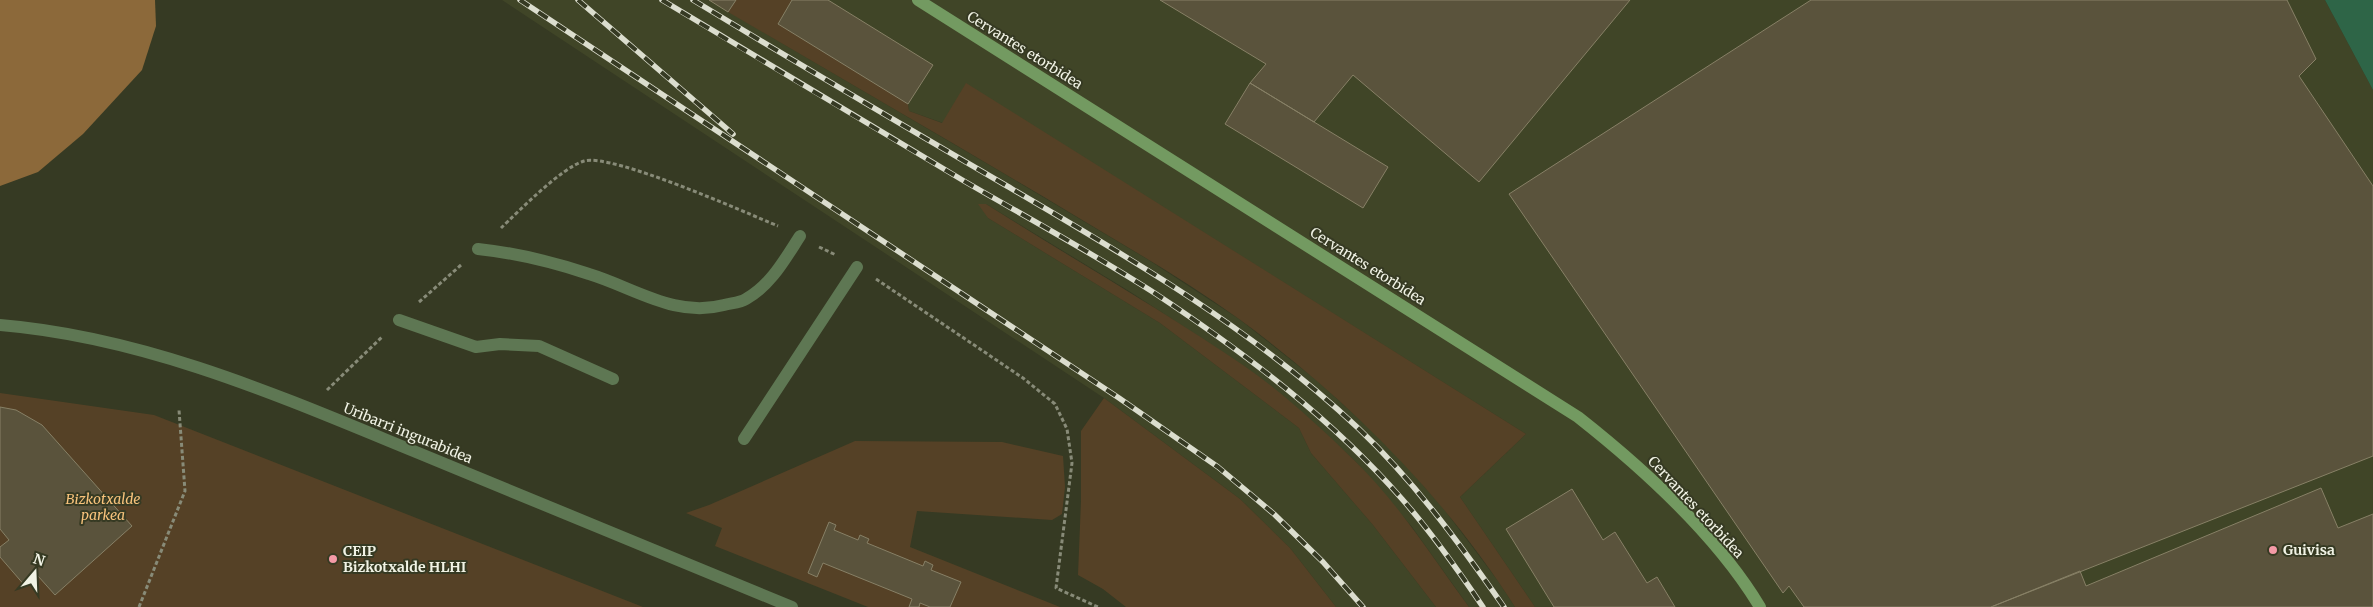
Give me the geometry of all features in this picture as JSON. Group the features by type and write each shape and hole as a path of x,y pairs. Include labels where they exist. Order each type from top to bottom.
{"street":[{"name":"Cervantes etorbidea","path":"918,0 1578,417 1626,454 1668,495 1714,546 1750,591 1760,607"},
{"path":"478,249 519,254 591,274 664,303 681,308 707,310 745,300 773,277 800,236"},
{"path":"744,439 857,266"},
{"path":"399,320 476,347 500,344 539,346 613,379"},
{"name":"Uribarri ingurabidea","path":"0,325 91,338 149,352 210,372 308,408 792,607"}],"path":[{"path":"139,607 185,491 179,410"}],"shaded area":[{"path":"0,0 155,0 156,26 142,70 83,134 38,172 0,186"},
{"path":"502,0 736,0 729,12 1147,259 1239,319 1315,379 1389,446 1443,508 1498,581 1515,607 1469,607 1412,527 1356,462 1306,416 1244,366 1129,291 986,204 988,218 1160,323 1299,428 1311,453 1373,525 1436,607 1336,607 1290,548 1240,499 1104,398"},
{"path":"792,0 2325,0 2373,90 2373,607 1535,607 1460,497 1526,434 966,84 943,123 909,111 908,104 778,24"},
{"path":"2325,0 2373,0 2373,90"}],"green space":[{"path":"736,0 792,0 778,24 908,104 909,111 942,123 966,83 1526,434 1460,497 1535,607 1515,607 1457,525 1425,487 1355,415 1279,349 1215,302 1143,256 728,12"},
{"path":"978,204 986,204 1179,323 1258,375 1328,435 1371,478 1415,532 1469,607 1436,607 1373,525 1311,453 1299,428 1160,323 988,218"},
{"name":"Bizkotxalde parkea","path":"0,393 154,415 643,607 0,607"},
{"path":"1104,398 1240,499 1290,548 1336,607 1126,607 1103,589 1078,575 1081,431"},
{"path":"855,441 1002,442 1063,456 1065,487 1062,514 1052,520 917,511 910,547 1060,607 868,607 715,546 722,528 686,513 709,505"}],"building":[{"path":"709,0 736,0 728,12"},
{"path":"792,0 828,0 933,65 908,104 778,24"},
{"path":"1160,0 1630,0 1479,182 1353,75 1314,122 1250,83 1266,64"},
{"path":"1811,0 2287,0 2316,59 2299,76 2373,186 2373,456 1991,607 1804,607 1789,586 1783,593 1509,194"},
{"path":"1250,83 1388,167 1363,208 1225,124"},
{"path":"0,407 16,410 42,425 132,526 55,595 38,576 26,587 0,557 0,547 9,540 0,529"},
{"name":"Guivisa","path":"2321,488 2338,528 2373,514 2373,607 1991,607 2080,571 2086,586"},
{"path":"1572,489 1603,540 1615,532 1647,583 1657,577 1675,607 1554,607 1506,529"},
{"path":"829,522 836,525 834,530 858,540 860,535 869,539 867,543 923,566 925,561 933,565 931,570 961,582 950,607 930,607 920,603 919,607 909,607 912,599 823,563 817,577 808,573"}],"railway":[{"path":"520,0 1119,398 1218,467 1274,514 1323,562 1363,607"},
{"path":"578,0 733,134"},
{"path":"662,0 964,181 1109,265 1156,294 1222,340 1317,415 1375,470 1424,525 1483,607"},
{"path":"693,0 1145,268 1234,327 1277,359 1318,392 1379,448 1417,491 1504,607"}],"place":[{"name":"Guivisa","path":"2273,550"},
{"name":"CEIP Bizkotxalde HLHI","path":"333,559"}]}
